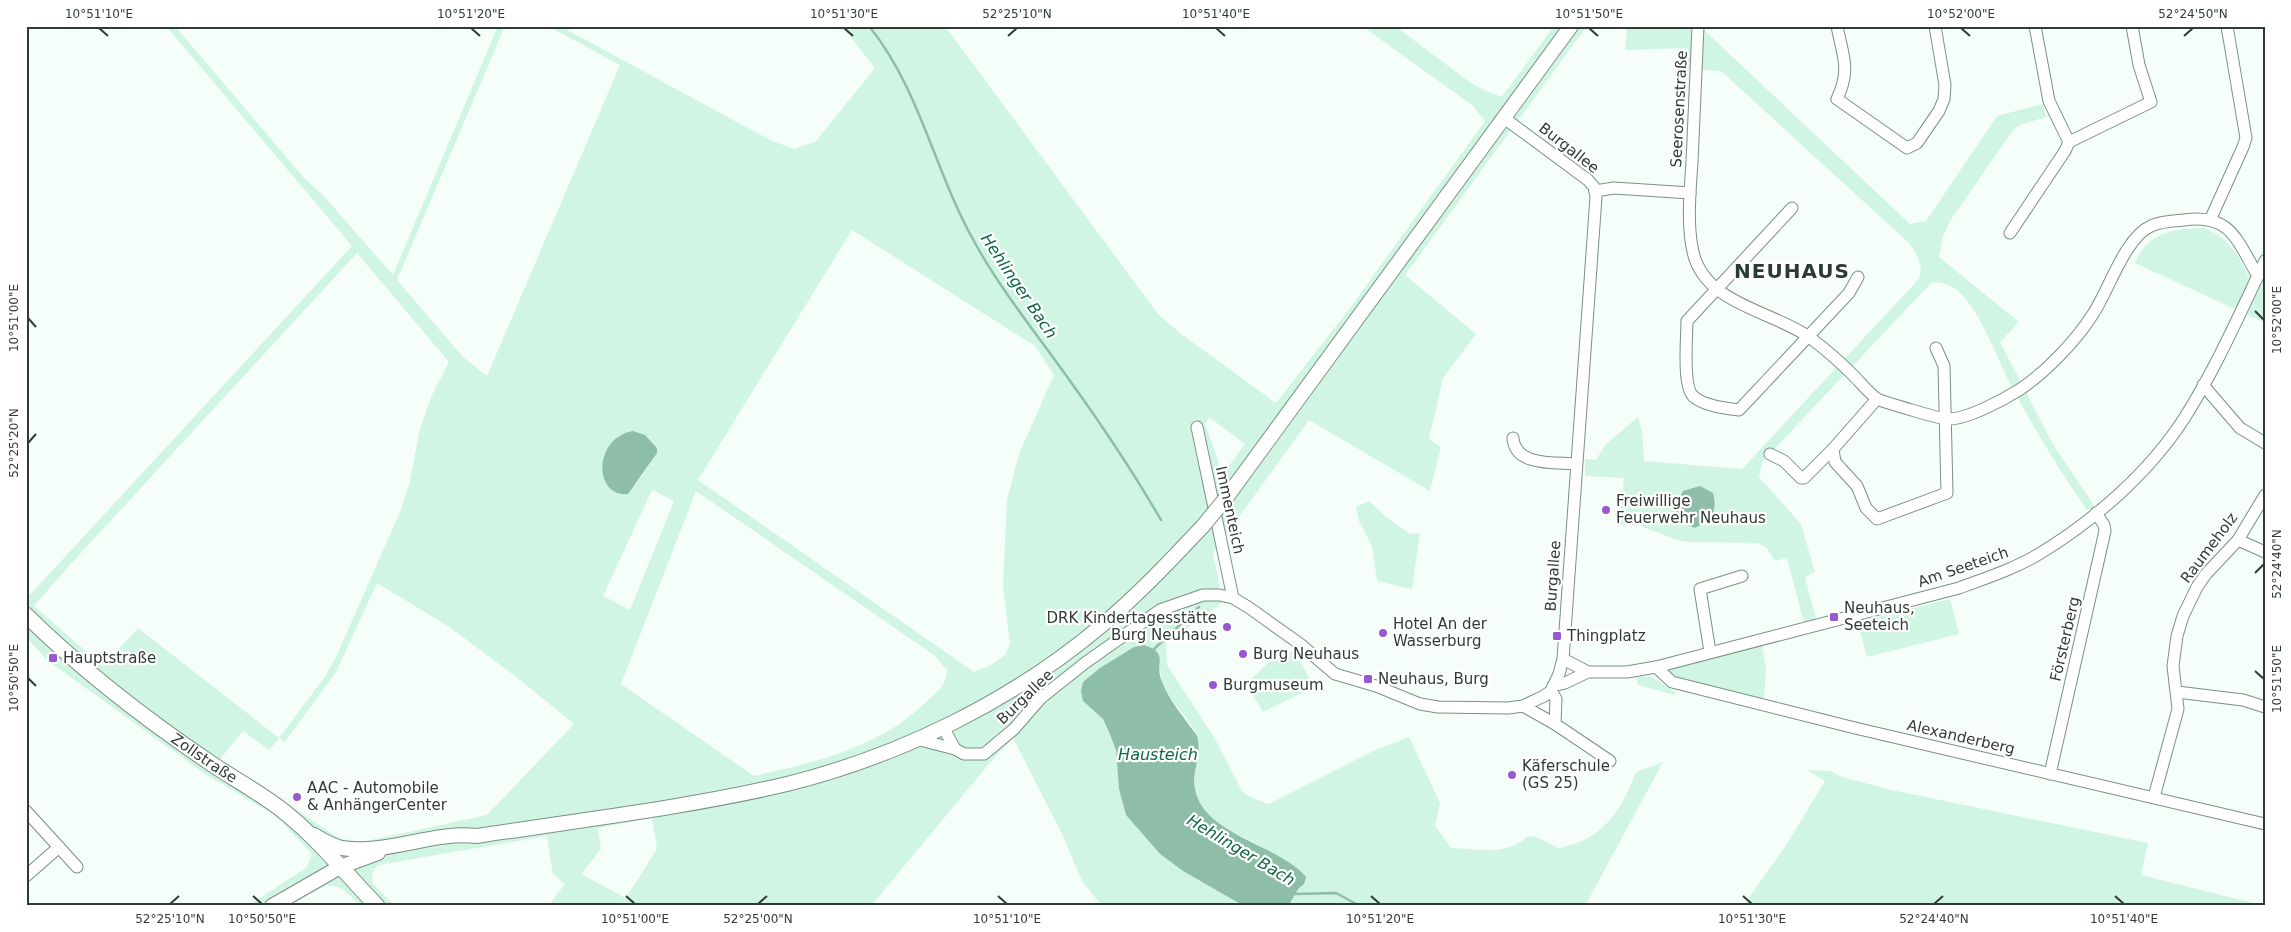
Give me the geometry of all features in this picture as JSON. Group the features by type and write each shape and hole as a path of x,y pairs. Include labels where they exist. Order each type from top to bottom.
{"main road":[{"name":"Zollstraße","path":"26,615 64,652 104,685 207,761 273,804 303,828 326,849 340,867 377,906"}],"street":[{"path":"272,906 340,867 384,851 657,808 756,790 819,775 943,727 1012,689 1067,652 1100,627 1149,583 1203,526 1226,498 1571,26"},
{"name":"Seerosenstraße","path":"1698,26 1690,193 1692,245 1696,261 1705,275 1718,288 1738,303 1780,320 1808,337 1846,368 1877,399 1946,420"},
{"path":"1837,26 1846,69 1845,82 1837,99 1907,148 1917,143 1920,139 1944,98 1945,85 1935,26"},
{"path":"2035,26 2049,102 2069,142"},
{"path":"2010,233 2065,151 2069,142 2151,102 2139,65 2132,26"},
{"path":"2211,218 2241,154 2246,138 2227,26"},
{"name":"Burgallee","path":"916,739 955,749 964,754 984,754 996,746 1041,698 1160,610 1203,595 1220,595 1233,598 1300,644 1328,669 1339,675 1376,686 1420,704 1438,707 1508,708 1523,706 1544,696 1552,688 1563,659 1596,203 1595,191 1592,183 1573,167 1504,118"},
{"path":"1595,191 1614,188 1690,193"},
{"path":"1792,208 1688,321 1687,380 1690,392 1694,398 1719,407 1739,410 1849,294 1858,277"},
{"path":"1946,420 1961,418 2003,399 2049,366 2093,315 2130,245 2143,230 2161,223 2211,218 2232,233 2258,276"},
{"name":"Am Seeteich","path":"1563,659 1588,672 1627,672 1656,667 1950,590 2001,573 2039,554 2096,513 2118,494 2156,455 2185,416 2203,385 2265,261"},
{"path":"1833,449 1835,462 1856,486 1866,508 1877,519 1947,493 1944,366 1936,348"},
{"path":"2203,385 2240,428 2265,443"},
{"path":"1770,454 1784,461 1804,478 1833,449 1877,399"},
{"name":"Immenteich","path":"1197,427 1233,598"},
{"path":"1513,438 1515,448 1524,457 1531,460 1576,464"},
{"name":"Raumeholz","path":"2154,797 2178,709 2178,692 2173,666 2177,636 2183,616 2189,600 2206,574 2238,540 2265,495"},
{"name":"Försterberg","path":"2050,774 2105,531 2104,525 2096,513"},
{"path":"2238,540 2265,552"},
{"path":"1710,652 1700,589 1742,576"},
{"name":"Alexanderberg","path":"1656,667 1672,682 2265,824"},
{"name":"Am Seeteich","path":"1552,688 1565,684 1588,672"},
{"path":"1552,688 1556,699 1555,724"},
{"path":"2178,692 2243,700 2265,707"},
{"path":"1523,706 1555,724 1610,761"},
{"path":"943,727 955,749"},
{"path":"26,811 77,867"},
{"path":"303,828 340,848 365,849 460,834 477,836"},
{"path":"26,876 59,847"}],"shaded area":[{"path":"166,26 175,26 305,179 322,194 393,275 498,26 505,26 397,280 463,357 487,376 620,65 548,26 560,26 772,141 795,149 816,141 875,68 842,26 945,26 1158,314 1181,334 1276,403 1350,308 1485,121 1472,105 1362,26 1395,26 1471,83 1502,97 1554,26 1587,26 1405,275 1476,334 1443,378 1429,439 1441,447 1430,491 1309,420 1213,553 1223,602 1166,644 1167,665 1214,737 1242,791 1250,797 1269,804 1371,752 1409,737 1440,803 1435,826 1451,848 1501,849 1520,843 1528,836 1536,837 1559,848 1574,844 1599,831 1608,822 1624,799 1636,772 1663,762 1585,906 1288,906 1299,888 1304,884 1268,851 1243,837 1230,833 1219,825 1200,802 1194,783 1199,750 1197,737 1187,718 1168,694 1161,675 1160,664 1083,701 1103,719 1116,750 1119,789 1126,815 1160,854 1183,871 1245,906 1102,906 1082,881 1063,836 1013,738 993,759 871,906 548,906 565,884 553,874 547,836 378,865 373,871 372,883 395,906 361,906 344,890 327,885 288,906 248,906 307,867 312,854 276,816 205,774 47,660 26,637 26,599 352,246","holes":["852,230 1035,346 1054,375 1019,454 1007,500 1003,586 1010,643 1006,654 991,665 974,672 698,480","357,253 449,362 432,395 419,432 410,482 400,512 337,655 324,678 279,738 138,628 103,666 34,606","1209,417 1245,444 1223,474 1205,424","645,435 657,448 643,474 633,486 621,494 611,488 603,456 612,442","652,490 674,501 630,610 603,596","696,491 934,655 947,670 947,675 938,691 909,717 889,731 868,742 824,759 754,776 621,684","377,583 448,626 519,679 574,724 487,815 362,842 343,839 334,835 220,759 243,731 269,750 279,738 285,742 336,672","652,818 657,849 626,898 581,874 601,849 598,828"]},
{"path":"1623,26 1706,26 1705,31 1910,224 1926,221 1997,116 2043,104 2046,117 2020,125 2013,130 1950,221 1943,236 1939,257 2019,322 2000,342 2054,446 2095,507 2087,510 2048,451 2013,389 1979,318 1962,294 1946,284 1932,282 1762,462 1759,477 1801,524 1815,572 1805,577 1816,619 1804,623 1787,558 1775,561 1767,548 1758,543 1690,542 1677,540 1641,526 1619,524 1624,478 1585,476 1585,459 1596,460 1606,444 1638,417 1642,431 1644,461 1742,469 1918,280 1921,271 1917,257 1910,244 1721,71 1687,69 1688,48 1625,50 1627,30"},
{"path":"2203,228 2226,241 2241,261 2249,277 2265,247 2265,323 2135,263 2147,245 2162,234 2171,231"},
{"path":"1369,501 1386,517 1410,534 1420,533 1412,589 1377,581 1372,546 1359,521 1356,507"},
{"path":"1950,599 1959,634 1867,657 1858,622"},
{"name":"Thingplatz","path":"1762,645 1766,667 1764,701 1670,677 1667,669"},
{"path":"1294,650 1314,687 1263,712 1246,684 1268,663"},
{"path":"1636,677 1652,677 1676,693 1675,695 1638,685"},
{"path":"1807,770 1830,771 1842,777 1887,789 2148,843 2141,875 2265,906 1743,906 1785,847 1825,781"}],"water":[{"path":"633,431 645,435 657,448 657,453 628,494 617,493 609,487 604,478 602,467 604,455 610,444 620,436"},
{"path":"1700,486 1713,493 1715,506 1709,519 1694,528 1676,515 1678,500 1683,491"},
{"name":"Hausteich","path":"1144,645 1152,648 1159,655 1160,673 1164,687 1172,702 1197,736 1199,751 1194,782 1201,805 1212,818 1227,829 1279,856 1306,877 1304,884 1299,888 1288,906 1245,906 1237,902 1183,871 1160,854 1126,815 1119,789 1116,750 1103,719 1083,701 1081,691 1083,682 1100,668 1134,647"}],"waterway":[{"name":"Hehlinger Bach","path":"869,26 887,51 901,77 961,216 975,243 1012,301 1109,436 1161,520"},
{"name":"Hehlinger Bach","path":"1153,650 1199,607"},
{"name":"Hehlinger Bach","path":"1294,894 1336,893 1360,906"}],"place":[{"name":"Freiwillige Feuerwehr Neuhaus","path":"1606,510"},
{"name":"Neuhaus, Seeteich","path":"1834,617"},
{"name":"DRK Kindertagesstätte Burg Neuhaus","path":"1227,627"},
{"name":"Hotel An der Wasserburg","path":"1383,633"},
{"name":"Thingplatz","path":"1557,636"},
{"name":"Burg Neuhaus","path":"1243,654"},
{"name":"Hauptstraße","path":"53,658"},
{"name":"Neuhaus, Burg","path":"1368,679"},
{"name":"Burgmuseum","path":"1213,685"},
{"name":"Käferschule (GS 25)","path":"1512,775"},
{"name":"AAC - Automobile & AnhängerCenter","path":"297,797"}],"district":[{"name":"NEUHAUS","path":"1792,271"}]}
